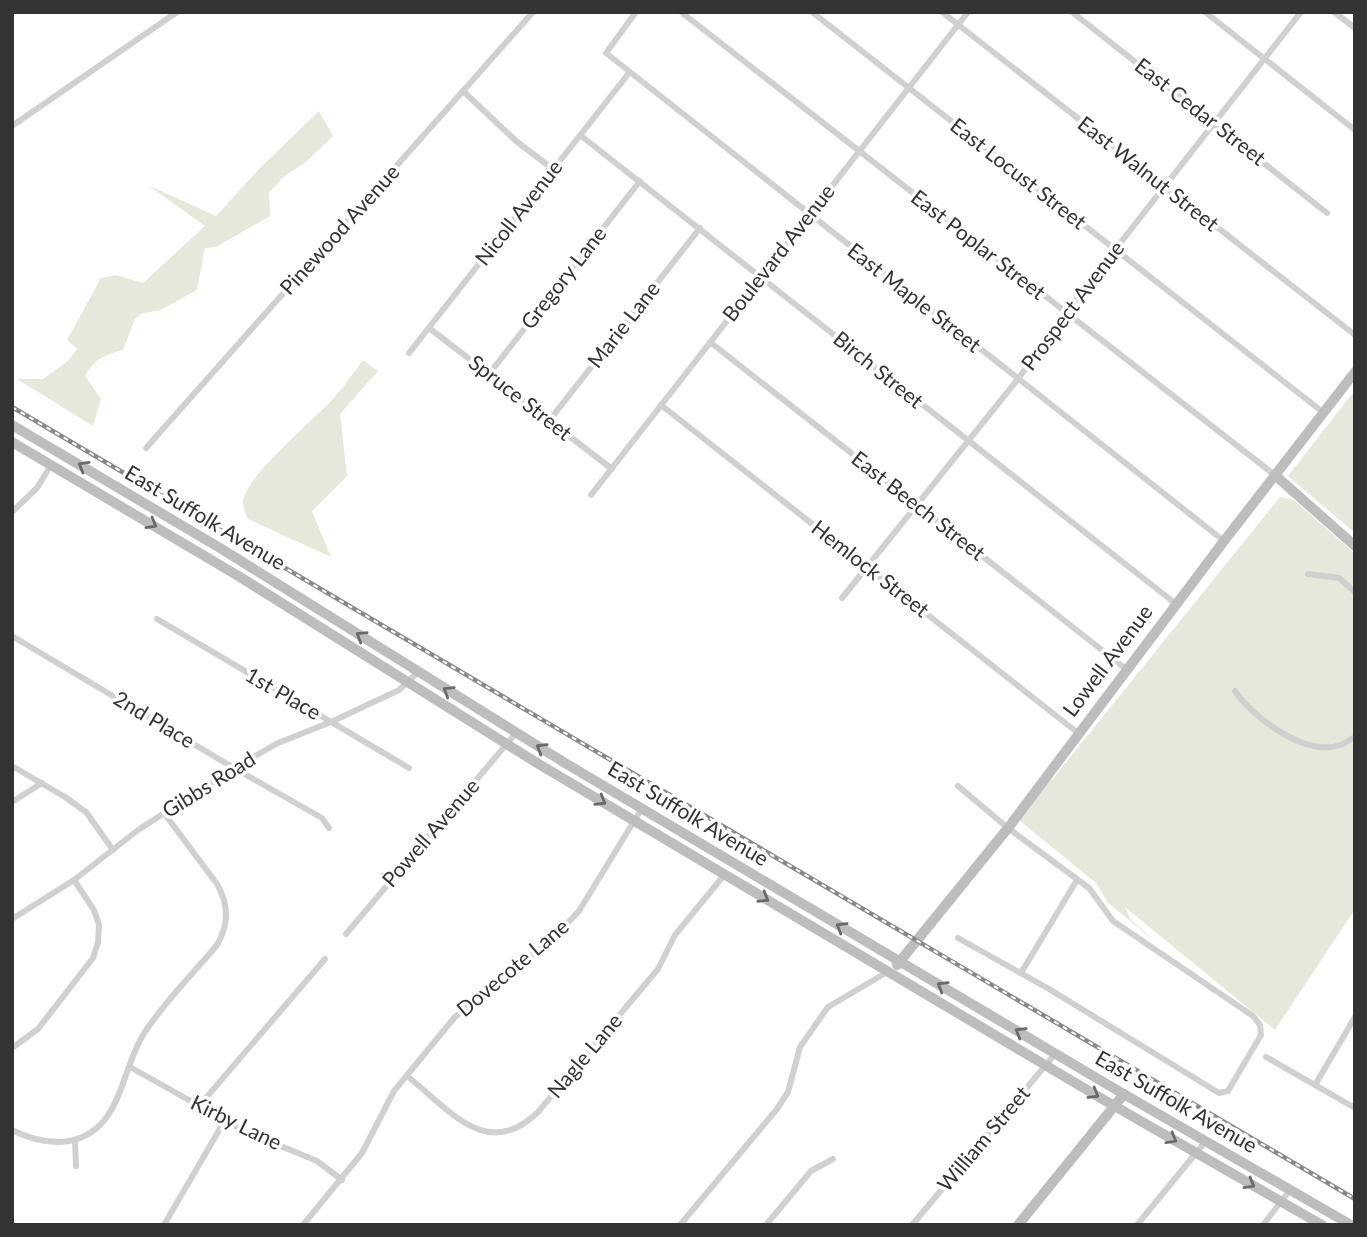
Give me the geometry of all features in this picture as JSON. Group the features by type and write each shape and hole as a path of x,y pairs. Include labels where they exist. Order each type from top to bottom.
{"main road":[{"name":"Lowell Avenue","path":"888,971 900,961 1008,828 1126,669 1355,372"},
{"name":"East Suffolk Avenue","path":"12,425 220,548 516,733 1055,1054 1351,1225"},
{"name":"East Suffolk Avenue","path":"12,442 210,558 507,745 634,821 1115,1106 1322,1225"},
{"path":"1276,477 1355,546"},
{"path":"1018,1225 1124,1094"}],"street":[{"path":"12,127 177,12"},
{"name":"Pinewood Avenue","path":"146,448 533,12"},
{"name":"East Maple Street","path":"636,12 606,53 1224,541"},
{"name":"East Poplar Street","path":"681,12 1276,477"},
{"name":"East Locust Street","path":"812,12 1324,413"},
{"name":"East Walnut Street","path":"942,12 1355,335"},
{"name":"Boulevard Avenue","path":"591,495 968,12"},
{"name":"East Cedar Street","path":"1072,12 1327,213"},
{"path":"1205,12 1355,130"},
{"name":"Prospect Avenue","path":"842,598 1018,379 1065,313 1301,12"},
{"path":"1334,12 1355,28"},
{"name":"Nicoll Avenue","path":"409,353 629,73"},
{"path":"463,92 516,141 553,169"},
{"name":"Birch Street","path":"580,135 1176,604"},
{"name":"Gregory Lane","path":"489,374 640,181"},
{"name":"Marie Lane","path":"549,421 699,228"},
{"name":"Spruce Street","path":"429,328 612,469"},
{"name":"East Beech Street","path":"710,342 1126,669"},
{"name":"Hemlock Street","path":"661,405 1078,733"},
{"path":"12,512 37,488 51,465"},
{"path":"1308,574 1339,578 1355,592"},
{"name":"1st Place","path":"157,619 409,768"},
{"name":"2nd Place","path":"12,636 322,818 329,828"},
{"name":"Gibbs Road","path":"12,919 74,880 164,813 234,768 278,743 385,697 408,683 418,672"},
{"path":"1235,691 1242,702 1289,739 1315,746 1339,746 1355,737"},
{"name":"Powell Avenue","path":"346,934 516,733"},
{"path":"12,766 86,812 113,850"},
{"path":"12,802 42,783"},
{"path":"958,786 1008,828 1089,888 1113,921 1253,1016 1260,1025 1261,1035 1228,1091 1219,1093 958,938"},
{"name":"Dovecote Lane","path":"303,1225 362,1153 394,1091 466,1006 562,930 595,888 642,808"},
{"path":"12,1130 54,1144 75,1140 99,1126 109,1115 144,1032 217,945 224,932 227,917 224,897 164,813"},
{"name":"Nagle Lane","path":"407,1076 471,1127 496,1133 514,1131 538,1112 658,969 675,935 725,874"},
{"path":"12,1048 38,1030 93,958 99,925 94,910 74,880"},
{"path":"1021,973 1077,880"},
{"path":"199,1106 325,959"},
{"path":"680,1225 777,1110 788,1092 800,1047 821,1015 828,1007 888,971"},
{"path":"1315,1086 1355,1017"},
{"name":"William Street","path":"912,1225 1055,1054"},
{"path":"1266,1057 1355,1108"},
{"name":"Kirby Lane","path":"130,1067 264,1140 317,1161 342,1180"},
{"path":"164,1225 225,1120"},
{"path":"75,1140 76,1166"},
{"path":"1137,1225 1205,1142"},
{"path":"766,1225 811,1171 833,1159"},
{"path":"1263,1225 1290,1190"}],"shaded area":[{"path":"319,111 333,136 306,162 282,178 269,193 270,216 216,247 205,248 197,290 160,310 140,314 135,319 123,350 101,358 88,370 85,376 101,399 93,426 17,379 43,379 68,361 77,349 67,340 101,278 116,275 143,283 205,226 148,185 216,216 260,168"},
{"path":"363,360 378,371 340,414 347,476 312,511 331,557 248,519 243,500 259,473 333,399"},
{"path":"1355,390 1355,533 1288,476"},
{"path":"1280,497 1294,500 1355,554 1355,909 1275,1030 1125,907 1130,919 1156,942 1108,903 1096,883 1015,817 1055,776"}],"railway":[{"path":"12,407 1355,1199"}]}
